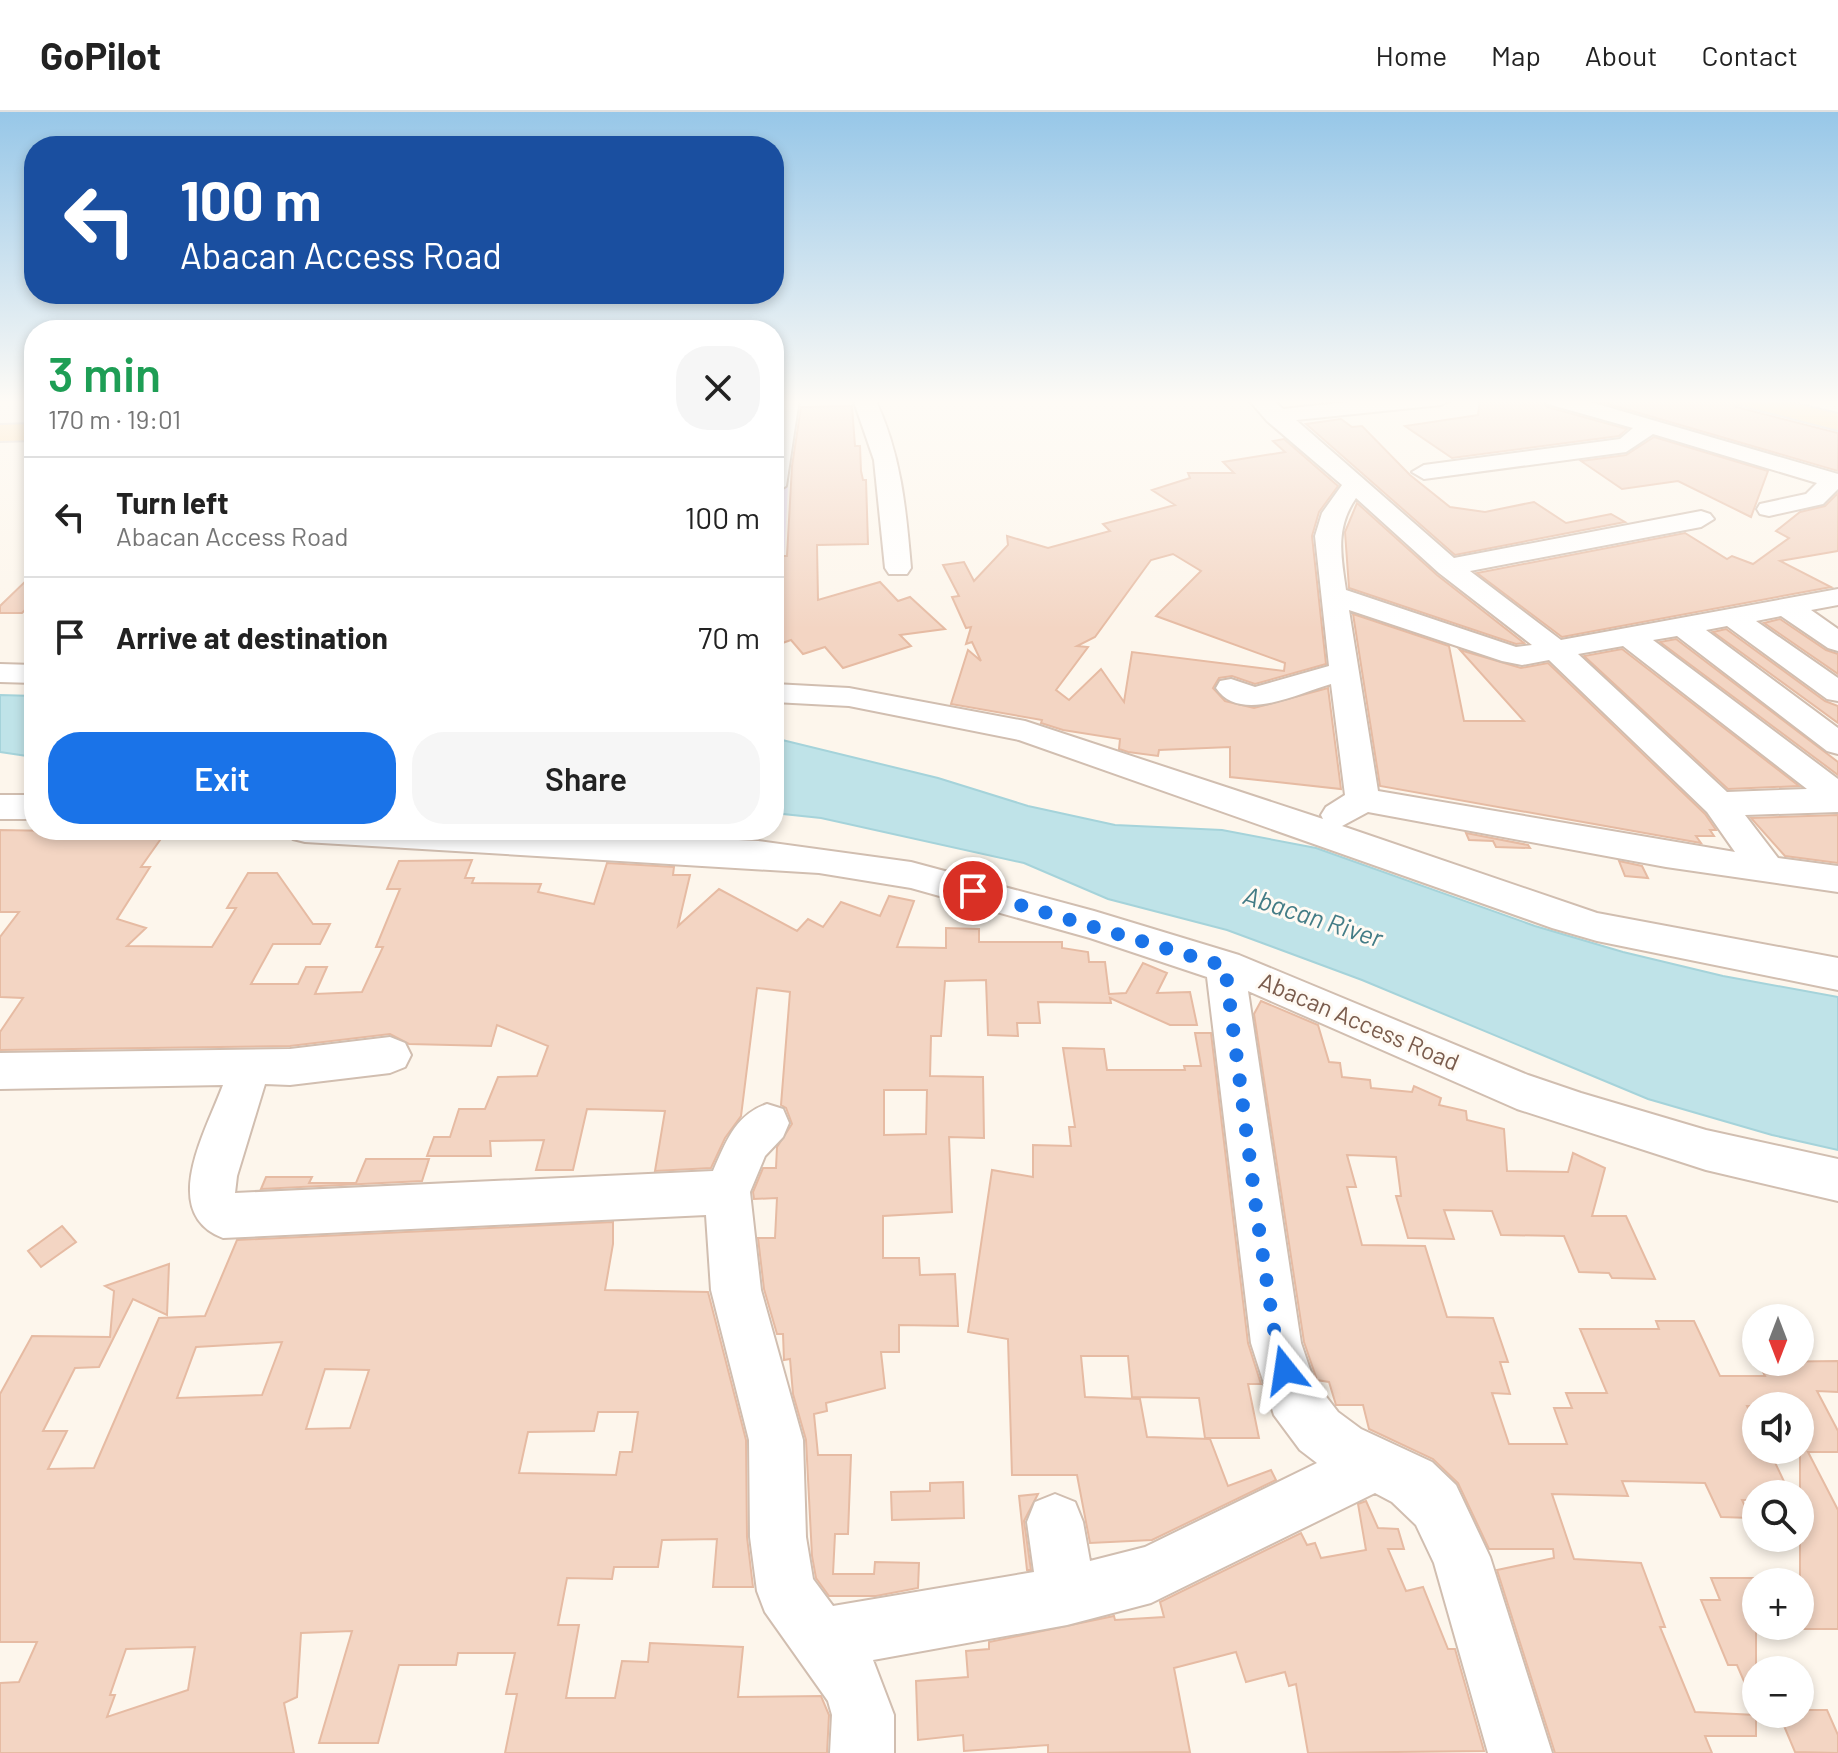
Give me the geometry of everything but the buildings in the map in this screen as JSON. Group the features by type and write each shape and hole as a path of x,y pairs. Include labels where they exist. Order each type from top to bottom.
{"street":[{"path":"890,476 898,568"},
{"path":"1343,476 1448,567 1555,649 1719,804 1767,870"},
{"path":"1769,509 1814,499 1836,480"},
{"path":"1354,485 1331,513 1326,537 1345,671 1351,807 1564,833 1648,853 1838,879"},
{"path":"1448,567 1701,519"},
{"path":"1333,595 1512,655 1837,598"},
{"path":"1787,607 1838,642"},
{"path":"1732,617 1838,692"},
{"path":"1682,626 1838,744"},
{"path":"1629,636 1838,798"},
{"path":"1231,688 1253,697 1345,671"},
{"path":"0,673 24,674"},
{"path":"784,694 849,697 1025,731 1304,825 1552,914 1650,938 1838,974"},
{"path":"1719,804 1838,798"},
{"path":"0,807 24,807"},
{"name":"Abacan Access Road","path":"494,840 758,854 868,867 1019,904 1225,966 1346,1013 1543,1099 1706,1150 1838,1180"},
{"path":"1225,966 1276,1343 1293,1396 1319,1431 1342,1448 1412,1482 1436,1505 1461,1557 1520,1753"},
{"path":"0,1071 290,1067 390,1055"},
{"path":"250,1066 214,1176 211,1202 223,1216 607,1188 727,1192"},
{"path":"767,1123 748,1143 727,1192 736,1290 776,1440 778,1537 786,1591 855,1687 863,1715 862,1753"},
{"path":"818,1639 1067,1596 1151,1574 1374,1464"},
{"path":"1055,1522 1067,1596"}],"shaded area":[{"path":"784,476 789,476 784,560"}],"water":[{"path":"0,695 24,696 24,756 0,752"},
{"name":"Abacan River","path":"784,740 938,778 1028,806 1115,825 1222,830 1316,848 1535,926 1623,952 1723,976 1838,997 1838,1150 1772,1135 1648,1099 1362,980 1227,930 1108,899 1024,863 821,818 784,814"}],"route":[{"path":"973,891 1225,966 1258,1223 1276,1343 1285,1370"}]}
